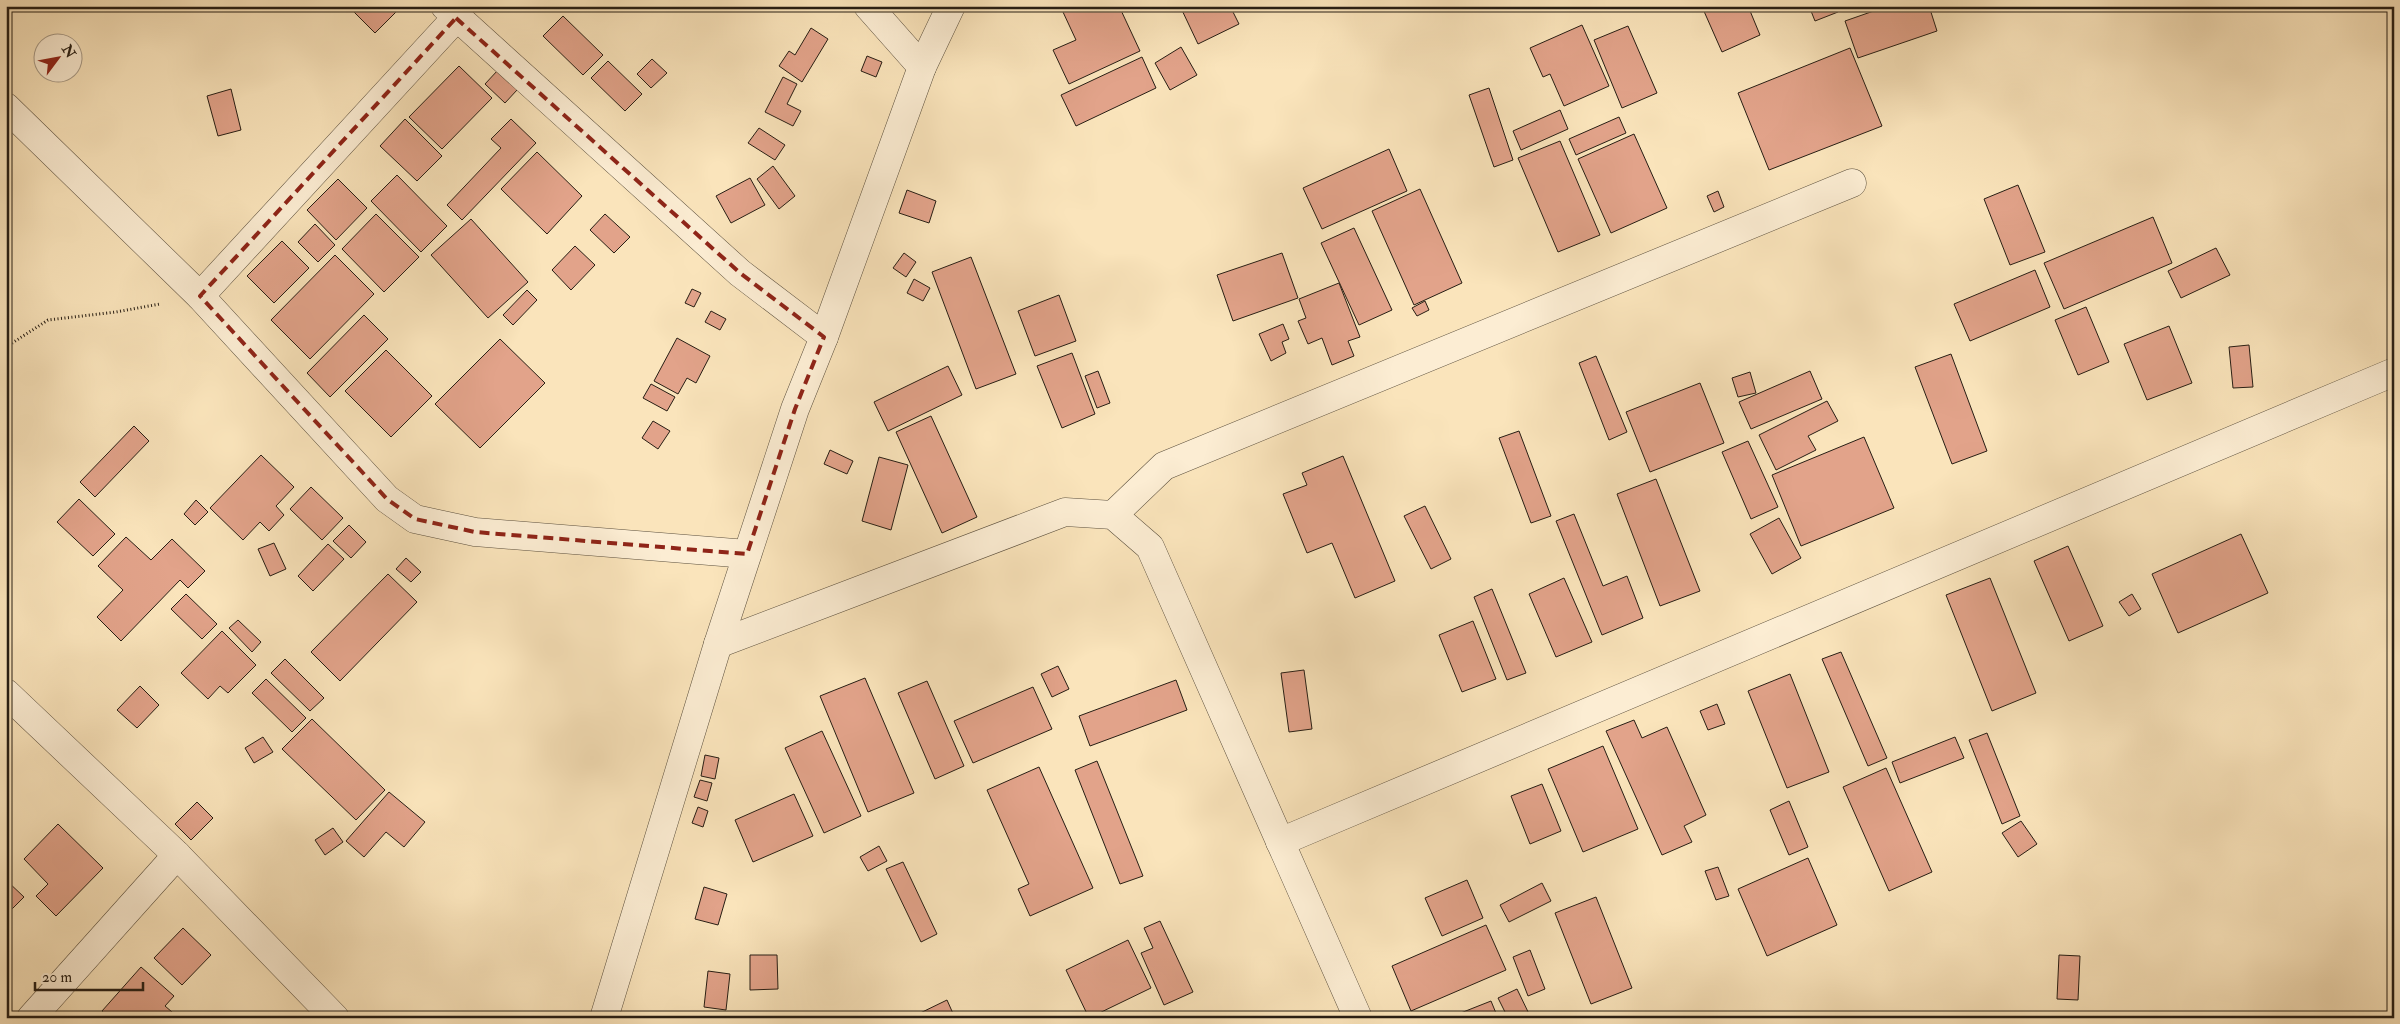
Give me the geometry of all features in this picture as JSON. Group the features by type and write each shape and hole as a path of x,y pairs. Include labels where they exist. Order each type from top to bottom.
{"street":[{"path":"868,6 922,67"},
{"path":"604,1018 718,644 795,409 824,337 922,67 951,6"},
{"path":"200,296 450,12 740,273 824,337"},
{"path":"6,107 200,296 387,499 415,519 475,532 747,554"},
{"path":"1113,515 1164,466 1852,183"},
{"path":"1280,842 2394,372"},
{"path":"718,644 1065,512 1113,515 1150,547 1358,1018"},
{"path":"6,693 177,855 335,1018"},
{"path":"31,1018 177,855"}],"path":[{"path":"6,347 48,320 116,312 200,296"}],"highlighted area":[{"path":"456,18 740,273 824,337 795,409 747,554 475,532 415,519 387,499 200,296"}],"building":[{"path":"348,6 398,6 400,8 375,33"},
{"path":"1076,6 1119,6 1140,51 1069,84 1053,50 1076,40 1063,12"},
{"path":"1180,6 1230,6 1239,24 1198,44"},
{"path":"1709,6 1748,6 1760,35 1722,52 1703,9"},
{"path":"1809,6 1835,6 1838,12 1815,21"},
{"path":"1888,6 1929,6 1937,31 1858,58 1845,21"},
{"path":"563,16 603,55 583,75 543,36"},
{"path":"1582,25 1609,86 1564,106 1550,74 1543,77 1530,48"},
{"path":"1628,26 1657,93 1622,108 1594,40"},
{"path":"811,28 828,39 802,82 779,66 789,51 795,55"},
{"path":"1181,47 1197,75 1170,90 1155,63"},
{"path":"1850,48 1882,126 1769,170 1738,93"},
{"path":"867,56 882,62 876,77 861,71"},
{"path":"1142,57 1156,88 1076,126 1061,95"},
{"path":"652,59 667,73 651,88 637,74"},
{"path":"608,61 642,94 625,111 591,78"},
{"path":"459,66 492,98 442,149 409,117"},
{"path":"498,70 517,90 505,103 485,84"},
{"path":"783,77 797,84 787,104 801,111 793,126 765,112"},
{"path":"1489,88 1513,160 1494,167 1469,95"},
{"path":"231,89 241,130 218,136 207,96"},
{"path":"1560,110 1568,129 1521,150 1513,131"},
{"path":"1619,117 1626,133 1576,155 1569,139"},
{"path":"405,119 442,156 417,181 380,146"},
{"path":"511,119 536,143 462,220 447,205 501,148 491,139"},
{"path":"759,128 785,145 775,160 748,143"},
{"path":"1634,134 1667,208 1611,233 1578,159"},
{"path":"1560,141 1600,235 1558,252 1518,158"},
{"path":"1389,149 1407,191 1322,229 1303,188"},
{"path":"537,152 582,196 547,234 501,189"},
{"path":"773,166 795,196 779,209 757,179"},
{"path":"397,175 447,226 421,252 371,201"},
{"path":"750,178 765,205 731,223 716,196"},
{"path":"338,179 367,208 336,240 307,210"},
{"path":"2018,185 2045,252 2010,265 1984,199"},
{"path":"1420,189 1462,283 1414,305 1372,211"},
{"path":"907,190 936,201 929,223 899,213"},
{"path":"1718,191 1724,207 1714,212 1707,196"},
{"path":"376,214 419,257 384,292 342,249"},
{"path":"605,214 630,237 614,253 590,230"},
{"path":"2153,217 2172,263 2064,309 2044,263"},
{"path":"471,219 528,282 488,318 431,255"},
{"path":"315,224 335,245 318,262 298,242"},
{"path":"1354,228 1392,310 1359,325 1321,243"},
{"path":"282,241 309,268 274,303 247,276"},
{"path":"575,246 595,265 571,290 552,270"},
{"path":"2216,248 2230,275 2181,298 2168,271"},
{"path":"904,253 916,262 906,277 893,268"},
{"path":"1282,253 1298,298 1233,321 1217,275"},
{"path":"335,255 374,294 310,359 271,320"},
{"path":"971,257 1016,374 976,389 932,272"},
{"path":"2035,270 2050,307 1970,341 1954,304"},
{"path":"914,279 930,288 923,301 907,293"},
{"path":"1339,283 1360,337 1348,341 1354,356 1332,365 1322,338 1308,344 1298,321 1306,318 1299,299"},
{"path":"692,289 701,293 694,307 685,303"},
{"path":"527,290 537,300 513,325 503,315"},
{"path":"1059,295 1076,341 1035,356 1018,311"},
{"path":"1425,301 1429,310 1417,316 1412,308"},
{"path":"2086,307 2109,362 2078,375 2055,320"},
{"path":"711,311 726,319 720,330 705,322"},
{"path":"364,315 388,339 330,397 307,373"},
{"path":"1283,324 1289,339 1282,342 1286,353 1271,361 1259,334"},
{"path":"2169,326 2192,383 2147,400 2124,344"},
{"path":"677,338 710,356 696,383 687,378 678,394 654,381"},
{"path":"500,339 545,383 480,448 435,404"},
{"path":"2249,345 2253,387 2233,388 2229,347"},
{"path":"386,350 432,396 391,437 345,391"},
{"path":"1072,353 1095,414 1062,428 1037,366"},
{"path":"1951,354 1987,451 1952,464 1915,367"},
{"path":"1596,356 1627,432 1609,440 1579,363"},
{"path":"948,366 962,395 888,431 874,402"},
{"path":"1098,371 1110,403 1097,408 1085,376"},
{"path":"1810,371 1822,399 1751,429 1739,402"},
{"path":"1750,372 1756,393 1738,397 1732,378"},
{"path":"1700,383 1724,443 1650,472 1626,412"},
{"path":"651,384 675,397 667,411 643,398"},
{"path":"1827,401 1838,421 1808,436 1816,450 1776,470 1759,435"},
{"path":"931,416 977,517 942,533 896,432"},
{"path":"653,421 670,431 658,449 642,438"},
{"path":"134,426 149,441 95,497 80,482"},
{"path":"1519,431 1551,516 1531,523 1499,438"},
{"path":"1864,437 1894,508 1801,546 1772,475"},
{"path":"1748,441 1778,507 1751,519 1722,452"},
{"path":"830,450 853,461 847,474 824,464"},
{"path":"261,455 294,487 276,506 284,515 269,531 260,522 243,540 210,508"},
{"path":"1343,456 1395,581 1355,598 1332,543 1307,553 1283,494 1307,485 1302,473"},
{"path":"879,457 908,465 891,530 862,521"},
{"path":"1656,479 1700,591 1660,606 1617,494"},
{"path":"311,487 343,518 322,540 290,509"},
{"path":"79,499 115,534 93,556 57,522"},
{"path":"196,500 208,512 195,525 184,514"},
{"path":"1425,506 1451,559 1431,569 1404,516"},
{"path":"1574,514 1603,586 1627,576 1643,618 1602,635 1556,521"},
{"path":"1779,518 1801,558 1772,574 1750,534"},
{"path":"349,525 366,542 351,558 333,541"},
{"path":"2241,534 2268,593 2178,633 2152,574"},
{"path":"126,537 151,560 172,539 205,571 188,588 180,580 121,641 97,617 123,590 98,566"},
{"path":"274,543 286,569 270,576 258,549"},
{"path":"328,544 344,559 313,591 298,576"},
{"path":"2068,546 2103,626 2069,641 2034,561"},
{"path":"406,558 421,572 411,582 396,569"},
{"path":"388,574 417,602 340,681 311,652"},
{"path":"1564,578 1592,642 1556,657 1529,594"},
{"path":"1990,578 2036,693 1992,711 1946,595"},
{"path":"1492,589 1526,673 1507,680 1474,597"},
{"path":"186,594 217,624 202,639 171,609"},
{"path":"2132,594 2141,609 2129,616 2119,602"},
{"path":"238,620 261,642 252,652 229,628"},
{"path":"1473,621 1496,679 1462,692 1439,635"},
{"path":"222,631 256,665 228,693 220,686 208,699 181,673"},
{"path":"1841,652 1887,758 1868,766 1822,659"},
{"path":"285,659 324,698 310,711 271,673"},
{"path":"1058,666 1069,689 1052,697 1041,674"},
{"path":"1304,670 1312,729 1289,732 1281,673"},
{"path":"1790,674 1829,772 1787,788 1748,691"},
{"path":"865,678 914,793 868,812 820,696"},
{"path":"266,679 306,718 292,732 252,693"},
{"path":"1176,680 1187,710 1090,746 1079,716"},
{"path":"927,681 964,766 935,779 898,693"},
{"path":"140,686 159,705 137,728 117,710"},
{"path":"1033,687 1052,729 973,763 954,721"},
{"path":"1717,704 1725,724 1708,730 1700,711"},
{"path":"312,719 385,790 356,820 282,749"},
{"path":"1634,720 1642,738 1667,727 1706,815 1684,826 1692,842 1662,855 1606,731"},
{"path":"822,731 861,816 824,833 785,748"},
{"path":"1987,733 2020,816 2002,824 1969,740"},
{"path":"263,737 273,752 254,763 245,748"},
{"path":"1955,737 1964,758 1900,783 1892,762"},
{"path":"1603,746 1638,829 1583,852 1548,769"},
{"path":"705,755 719,758 715,779 701,776"},
{"path":"1097,761 1143,876 1120,884 1075,770"},
{"path":"1039,767 1093,888 1030,916 1018,889 1029,884 987,790"},
{"path":"1886,768 1932,872 1889,891 1843,787"},
{"path":"700,780 712,783 707,801 694,797"},
{"path":"1542,784 1561,831 1530,844 1511,796"},
{"path":"389,792 425,822 404,847 386,832 364,857 346,841"},
{"path":"794,794 813,836 753,862 735,820"},
{"path":"1789,801 1808,847 1789,855 1770,810"},
{"path":"197,802 213,818 191,840 175,824"},
{"path":"698,807 708,811 703,827 692,823"},
{"path":"2021,821 2037,844 2018,857 2002,833"},
{"path":"58,824 103,868 56,916 36,896 48,884 24,859"},
{"path":"333,828 343,842 325,855 315,840"},
{"path":"879,846 887,861 868,871 860,857"},
{"path":"1808,858 1837,925 1767,956 1738,889"},
{"path":"903,862 937,934 921,942 886,869"},
{"path":"1718,867 1729,896 1716,900 1705,871"},
{"path":"6,880 24,897 10,911 6,908"},
{"path":"1467,880 1483,918 1442,936 1425,898"},
{"path":"1542,883 1551,901 1509,922 1500,905"},
{"path":"704,887 727,894 718,925 695,919"},
{"path":"1596,897 1632,988 1591,1004 1555,913"},
{"path":"1160,921 1193,992 1164,1005 1141,953 1153,948 1144,928"},
{"path":"1486,925 1506,970 1411,1011 1392,966"},
{"path":"183,928 211,955 182,985 154,958"},
{"path":"1128,940 1151,988 1089,1018 1066,970"},
{"path":"1530,950 1545,989 1528,996 1513,957"},
{"path":"750,955 777,955 778,989 750,990"},
{"path":"2059,955 2080,956 2078,1000 2057,999"},
{"path":"141,967 174,996 165,1006 179,1018 109,1018 102,1011"},
{"path":"708,971 730,974 726,1010 704,1007"},
{"path":"1517,989 1531,1018 1508,1018 1498,998"},
{"path":"947,1000 955,1018 912,1017"},
{"path":"1491,1001 1498,1018 1448,1018"}]}
